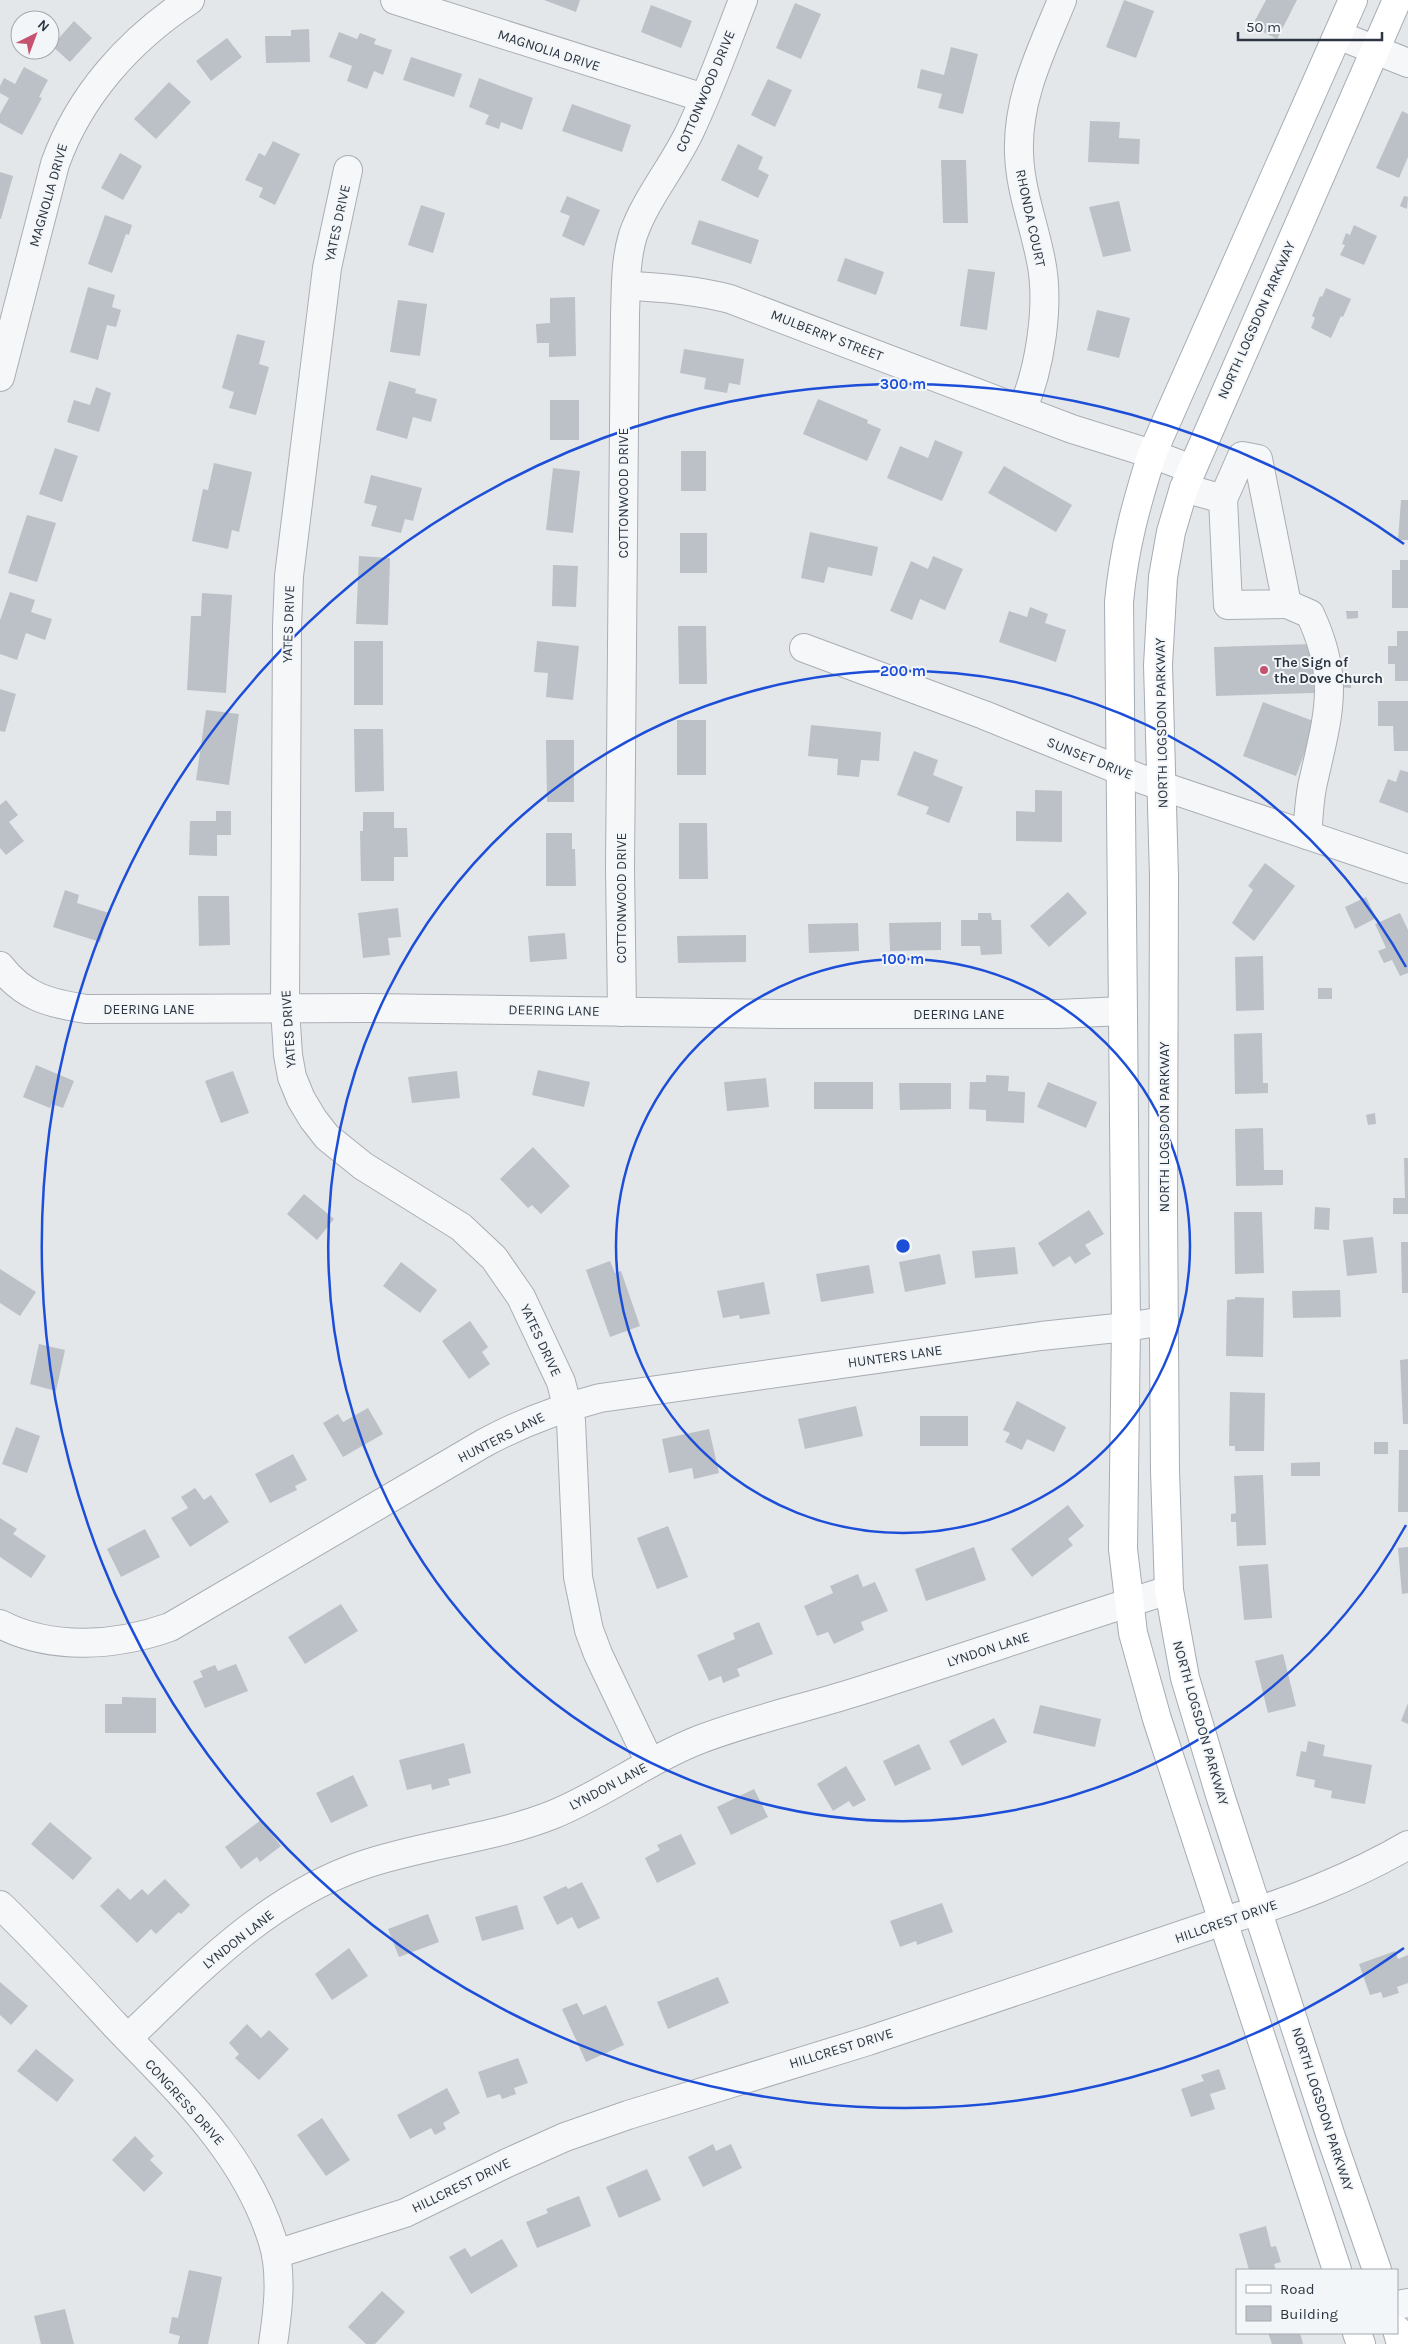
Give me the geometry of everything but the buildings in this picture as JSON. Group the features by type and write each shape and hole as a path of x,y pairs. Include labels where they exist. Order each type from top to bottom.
{"main road":[{"path":"1337,2269 1149,1693 1133,1633 1128,1603 1123,1549 1126,1327 1119,602 1123,558 1133,515 1152,454 1353,0"},
{"name":"NORTH LOGSDON PARKWAY","path":"1378,2269 1331,2137 1220,1795 1185,1678 1169,1590 1165,1471 1164,876 1158,665 1163,576 1170,532 1188,478 1397,0"}],"street":[{"name":"MAGNOLIA DRIVE","path":"0,377 12,280 75,116 90,94 125,54 190,0"},
{"name":"MAGNOLIA DRIVE","path":"395,0 704,98"},
{"name":"COTTONWOOD DRIVE","path":"622,1012 620,868 626,286 628,260 636,228 643,212 684,145 743,0"},
{"name":"RHONDA COURT","path":"1022,410 1029,394 1043,325 1045,304 1041,259 1020,173 1020,129 1028,83 1062,0"},
{"path":"1338,35 1408,63"},
{"name":"YATES DRIVE","path":"348,170 327,268 289,576 286,636 285,1008 288,1055 292,1077 301,1099 313,1119 327,1137 344,1153 442,1214 478,1242 494,1258 521,1297 543,1339 561,1382 568,1406 573,1439 578,1577 582,1604 598,1654 650,1763"},
{"name":"MULBERRY STREET","path":"626,286 666,287 705,292 730,298 1072,429 1152,454 1223,499"},
{"path":"1286,604 1258,458 1242,456 1223,499 1228,605 1286,604 1310,614 1322,639 1330,684 1329,715 1313,780 1307,835"},
{"name":"SUNSET DRIVE","path":"804,648 984,715 1122,771 1408,869"},
{"name":"DEERING LANE","path":"0,966 11,981 33,996 58,1005 86,1009 285,1008 1058,1014 1122,1011"},
{"name":"HUNTERS LANE","path":"0,1624 34,1636 90,1643 118,1642 145,1636 170,1627 484,1443 512,1428 568,1406 600,1398 1041,1336 1164,1321"},
{"name":"LYNDON LANE","path":"128,2038 216,1954 259,1920 308,1890 360,1866 415,1849 500,1832 528,1824 582,1802 678,1748 720,1733 857,1692 1169,1590"},
{"name":"HILLCREST DRIVE","path":"276,2254 405,2213 565,2137 619,2118 868,2041 1223,1921 1259,1911 1380,1861 1408,1844"},
{"name":"CONGRESS DRIVE","path":"0,1905 128,2038 225,2145 253,2192 273,2240 279,2296 273,2344"}],"place":[{"name":"The Sign of the Dove Church","path":"1264,670"}]}
